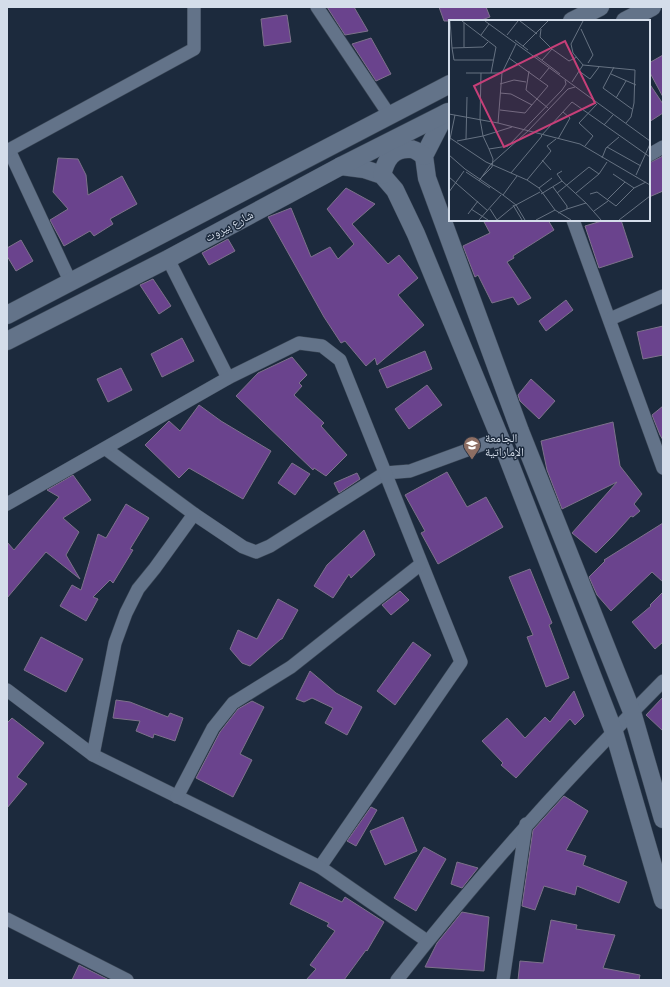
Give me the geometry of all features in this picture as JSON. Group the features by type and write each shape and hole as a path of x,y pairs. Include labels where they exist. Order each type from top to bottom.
{"street":[{"path":"70,281 8,150 194,49 194,7"},
{"path":"317,7 390,116"},
{"path":"574,20 600,7"},
{"path":"626,20 652,7"},
{"name":"شارع بيروت","path":"7,315 449,85"},
{"path":"448,112 424,156 427,178 520,430 632,712 663,819"},
{"name":"شارع بيروت","path":"7,341 168,259 341,166 448,112"},
{"path":"650,154 663,148"},
{"path":"382,175 385,162 395,152 411,149 424,156"},
{"path":"341,166 364,169 382,175 395,190 416,234 500,438 614,732 663,900"},
{"path":"573,221 663,468"},
{"path":"168,259 228,378"},
{"path":"610,319 663,296"},
{"path":"7,504 106,449 228,378 299,343 322,346 340,360 461,662 320,866"},
{"path":"106,449 243,548 256,552 270,546 385,473 410,471 520,430"},
{"path":"93,755 115,643 126,613 138,589 194,514"},
{"path":"177,797 213,728 234,703 291,667 421,564"},
{"path":"396,980 526,824 663,681"},
{"path":"7,692 93,755 320,866 428,941"},
{"path":"503,980 526,824"},
{"path":"7,919 127,980"}],"building":[{"path":"327,7 354,7 368,31 345,35"},
{"path":"439,7 486,7 490,17 482,20 444,21"},
{"path":"287,15 291,42 264,46 261,19"},
{"path":"371,38 391,74 376,81 352,44"},
{"path":"663,55 663,97 650,73 650,62"},
{"path":"650,84 663,104 663,113 650,121"},
{"path":"663,156 663,191 650,197 650,162"},
{"path":"58,158 78,159 86,175 88,195 122,176 137,204 110,219 113,224 94,236 90,231 64,246 50,220 68,209 53,192"},
{"path":"346,188 375,204 352,224 388,264 399,255 418,278 398,295 424,325 377,365 375,358 366,366 345,341 341,343 324,317 268,217 291,208 311,257 330,247 338,259 354,244 327,209"},
{"path":"484,221 549,221 554,230 513,256 514,258 507,262 531,298 518,305 513,297 492,303 478,275 475,277 463,246 490,233"},
{"path":"602,221 621,221 633,257 599,268 585,226"},
{"path":"228,239 235,251 209,265 202,253"},
{"path":"21,240 33,261 16,271 7,256 7,248"},
{"path":"153,279 171,306 159,314 140,285"},
{"path":"566,300 573,310 546,331 539,321"},
{"path":"663,326 663,355 643,359 637,332"},
{"path":"182,338 194,361 162,377 151,354"},
{"path":"425,351 432,369 387,388 379,370"},
{"path":"292,357 307,375 299,383 302,386 294,395 324,423 321,426 347,455 326,476 314,468 313,470 236,396 258,373"},
{"path":"121,368 132,390 108,402 97,379"},
{"path":"531,379 555,401 539,419 520,401 518,395"},
{"path":"427,385 442,405 409,429 395,409"},
{"path":"199,405 221,421 271,451 243,499 189,468 179,478 145,445 169,421 180,431"},
{"path":"663,406 663,440 652,415"},
{"path":"613,422 620,466 642,494 634,504 640,511 633,517 631,516 596,553 572,533 617,482 562,509 547,470 541,441"},
{"path":"292,463 310,474 295,495 278,483"},
{"path":"447,472 467,507 486,497 503,527 438,564 421,533 425,531 405,495"},
{"path":"357,473 360,479 339,493 334,483"},
{"path":"73,475 91,500 63,518 79,532 66,555 80,579 46,552 7,598 7,542 14,550 59,497 47,490"},
{"path":"126,504 149,518 130,549 133,550 113,583 110,580 93,597 98,599 86,621 60,606 72,585 81,590 98,534 106,538"},
{"path":"663,523 663,582 652,572 611,611 597,595 589,577 605,561 604,560"},
{"path":"364,530 375,555 351,578 349,574 333,598 314,586 327,565"},
{"path":"530,569 552,623 549,625 569,678 546,687 527,637 533,635 509,577"},
{"path":"400,591 409,600 391,615 382,605"},
{"path":"663,592 663,642 655,649 632,622 651,606 650,605"},
{"path":"278,599 298,610 282,639 250,666 242,663 230,649 238,630 257,639"},
{"path":"41,637 83,659 66,692 24,670"},
{"path":"413,642 431,655 395,705 377,691"},
{"path":"310,671 336,693 362,707 347,735 325,723 333,708 312,698 304,702 296,699"},
{"path":"574,691 584,716 575,725 570,719 516,778 501,765 503,763 482,741 507,718 525,738 545,717 550,722"},
{"path":"663,697 663,731 646,715"},
{"path":"116,700 130,702 168,717 170,713 183,718 175,741 154,734 153,738 136,731 140,721 113,718"},
{"path":"252,701 264,707 240,754 252,760 233,797 196,778 220,732 238,709"},
{"path":"12,718 44,743 17,777 27,784 7,808 7,723"},
{"path":"564,796 588,811 566,850 586,856 583,865 627,882 619,903 577,886 575,895 544,886 535,910 522,906 533,830"},
{"path":"371,807 377,810 356,846 347,841"},
{"path":"403,817 417,851 385,865 370,831"},
{"path":"424,847 446,859 416,911 394,898"},
{"path":"457,862 478,868 462,888 451,884"},
{"path":"300,882 342,902 345,897 384,922 367,951 366,950 344,980 306,980 316,969 310,965 335,931 327,926 329,923 290,904"},
{"path":"462,912 489,917 484,971 425,967 437,943"},
{"path":"551,920 577,925 576,929 615,935 603,968 640,975 639,980 518,980 520,961 543,963"},
{"path":"79,965 109,980 72,980"}],"place":[{"name":"الجامعة الإماراتية","path":"472,460"}]}
